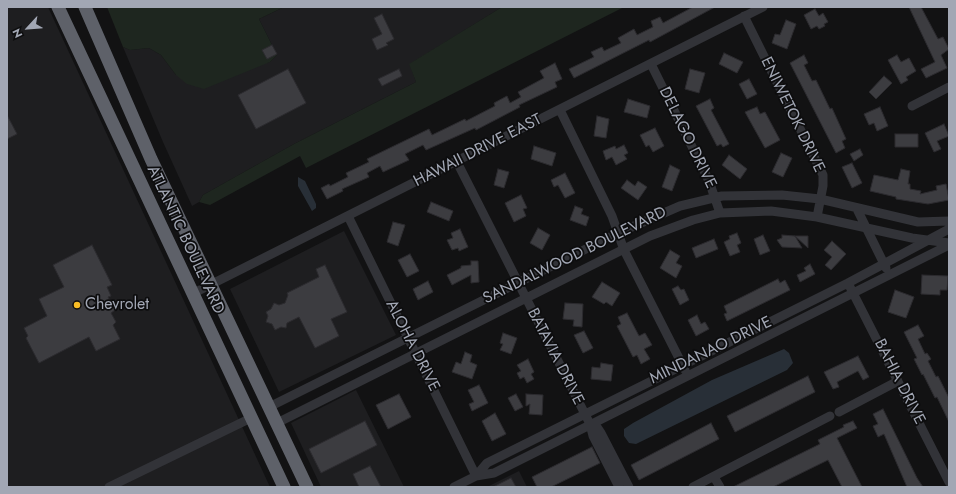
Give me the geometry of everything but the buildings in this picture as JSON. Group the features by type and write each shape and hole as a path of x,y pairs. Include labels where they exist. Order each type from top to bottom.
{"highway":[{"name":"ATLANTIC BOULEVARD","path":"58,7 284,487"},
{"name":"ATLANTIC BOULEVARD","path":"85,7 128,109 307,487"}],"street":[{"name":"HAWAII DRIVE EAST","path":"192,294 763,7"},
{"name":"ENIWETOK DRIVE","path":"744,16 823,175 823,186 817,217"},
{"name":"DELAGO DRIVE","path":"651,64 709,181 720,213"},
{"path":"912,106 949,87"},
{"path":"560,110 612,216 624,250 687,375"},
{"name":"BATAVIA DRIVE","path":"457,162 525,299 590,424"},
{"name":"SANDALWOOD BOULEVARD","path":"269,407 330,378 618,233 664,212 715,198 768,194 820,200 918,222 945,221"},
{"path":"857,209 883,263 891,274"},
{"name":"SANDALWOOD BOULEVARD","path":"276,423 416,352 669,228 720,213 771,211 817,217 867,229 949,244"},
{"name":"ALOHA DRIVE","path":"348,216 476,476"},
{"path":"945,221 948,233"},
{"name":"MINDANAO DRIVE","path":"476,476 487,462 848,283 883,263 948,233"},
{"name":"MINDANAO DRIVE","path":"454,487 476,476 494,473 949,244"},
{"name":"BAHIA DRIVE","path":"848,283 949,482"},
{"path":"330,378 339,391"},
{"path":"839,412 898,381"},
{"path":"693,487 830,416"},
{"path":"109,487 251,418"},
{"path":"590,424 593,436 619,487"},
{"path":"590,424 597,428 601,433 629,487"},
{"path":"714,477 720,487"}],"shaded area":[{"path":"7,7 48,7 270,487 7,487"},
{"path":"107,7 284,7 259,19 277,55 270,62 204,89 187,84 176,75 161,55 149,48 130,50 123,47"},
{"path":"284,7 502,7 410,64 416,82 294,144 203,195 199,202 192,206 123,47 130,50 149,48 161,55 176,75 270,62 277,55 259,19"},
{"path":"502,7 624,7 306,168 300,156 210,205 199,202 203,195 294,144 416,82 409,64"},
{"path":"298,177 305,181 316,204 316,208 312,211 298,186"},
{"path":"344,231 396,335 279,392 230,289"},
{"path":"784,349 789,353 793,363 787,370 636,444 629,443 624,436 624,429 633,423 712,380"},
{"path":"356,390 404,487 321,487 291,423"},
{"path":"519,471 527,487 487,487"}],"place":[{"name":"Chevrolet","path":"77,305"}]}
